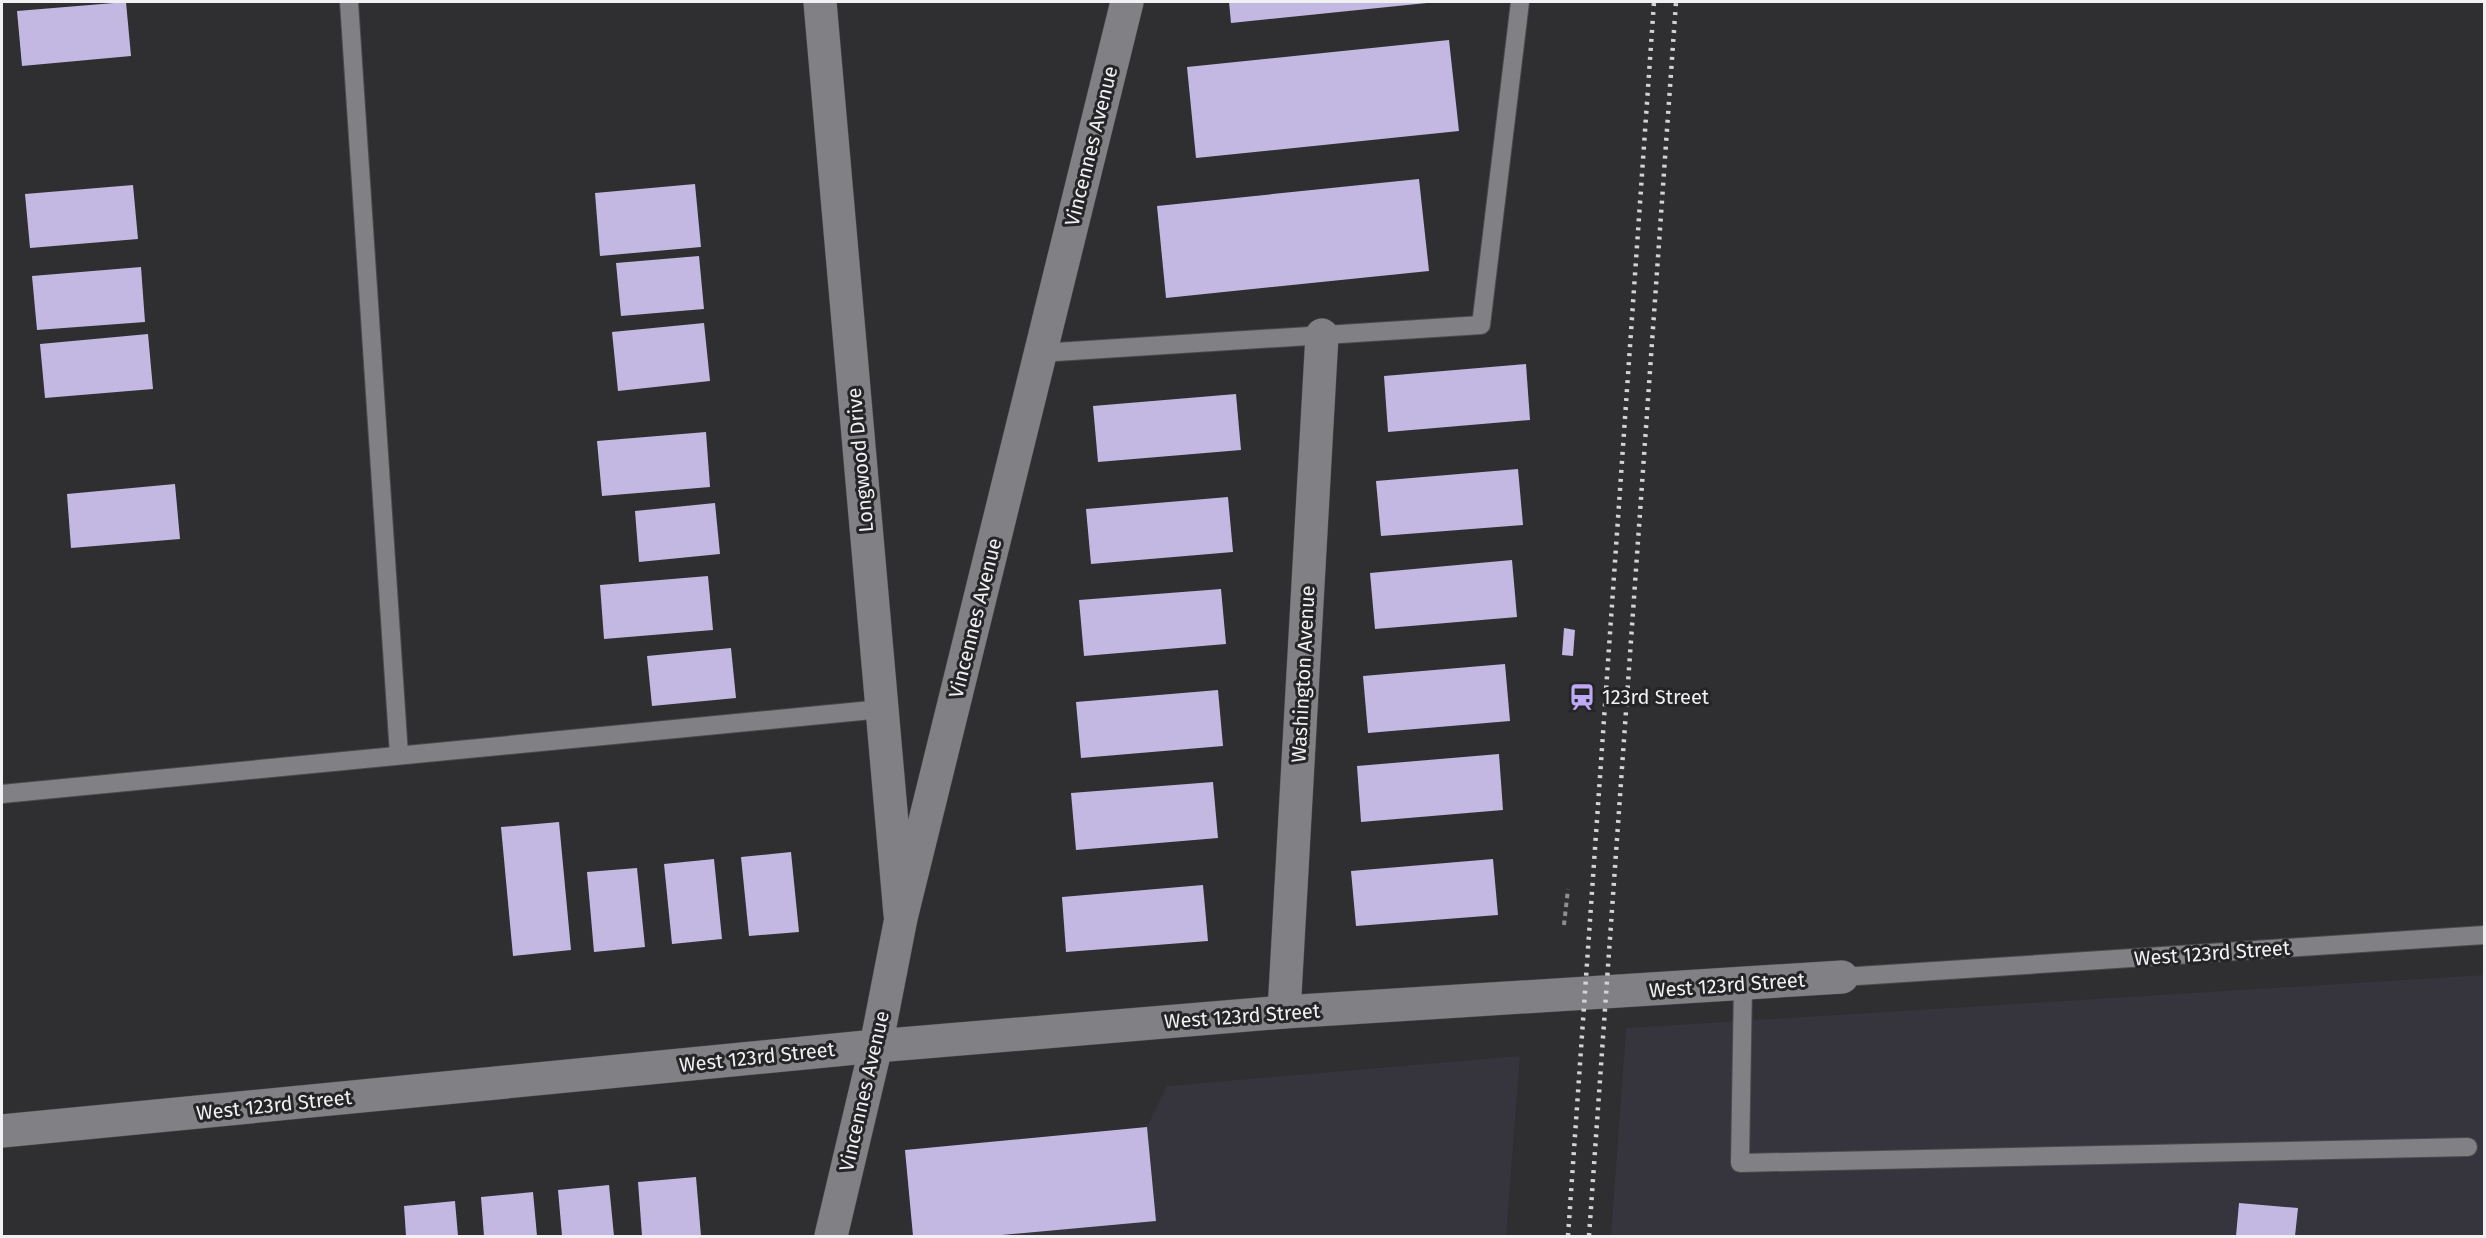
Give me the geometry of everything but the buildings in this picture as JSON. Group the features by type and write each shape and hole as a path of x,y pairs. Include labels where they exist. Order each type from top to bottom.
{"street":[{"name":"Longwood Drive","path":"820,2 901,918"},
{"name":"Vincennes Avenue","path":"831,1236 876,1046 901,918 1127,2"},
{"name":"Washington Avenue","path":"1284,1012 1322,335"},
{"name":"West 123rd Street","path":"2,1131 876,1046 1284,1012 1842,977"}],"lane":[{"path":"349,2 399,755"},
{"path":"1040,353 1481,325 1520,2"},
{"path":"2,794 882,709"},
{"name":"West 123rd Street","path":"1842,977 2484,935"},
{"path":"1743,984 1740,1163 2468,1147"}],"path":[{"path":"1564,925 1568,889"}],"shaded area":[{"path":"2484,975 2484,1236 1611,1236 1626,1028"},
{"path":"1520,1056 1506,1236 991,1236 1156,1221 1147,1127 1167,1086"}],"railway":[{"path":"1568,1236 1654,2"},
{"path":"1589,1236 1676,2"}],"place":[{"name":"123rd Street","path":"1582,697"}]}
